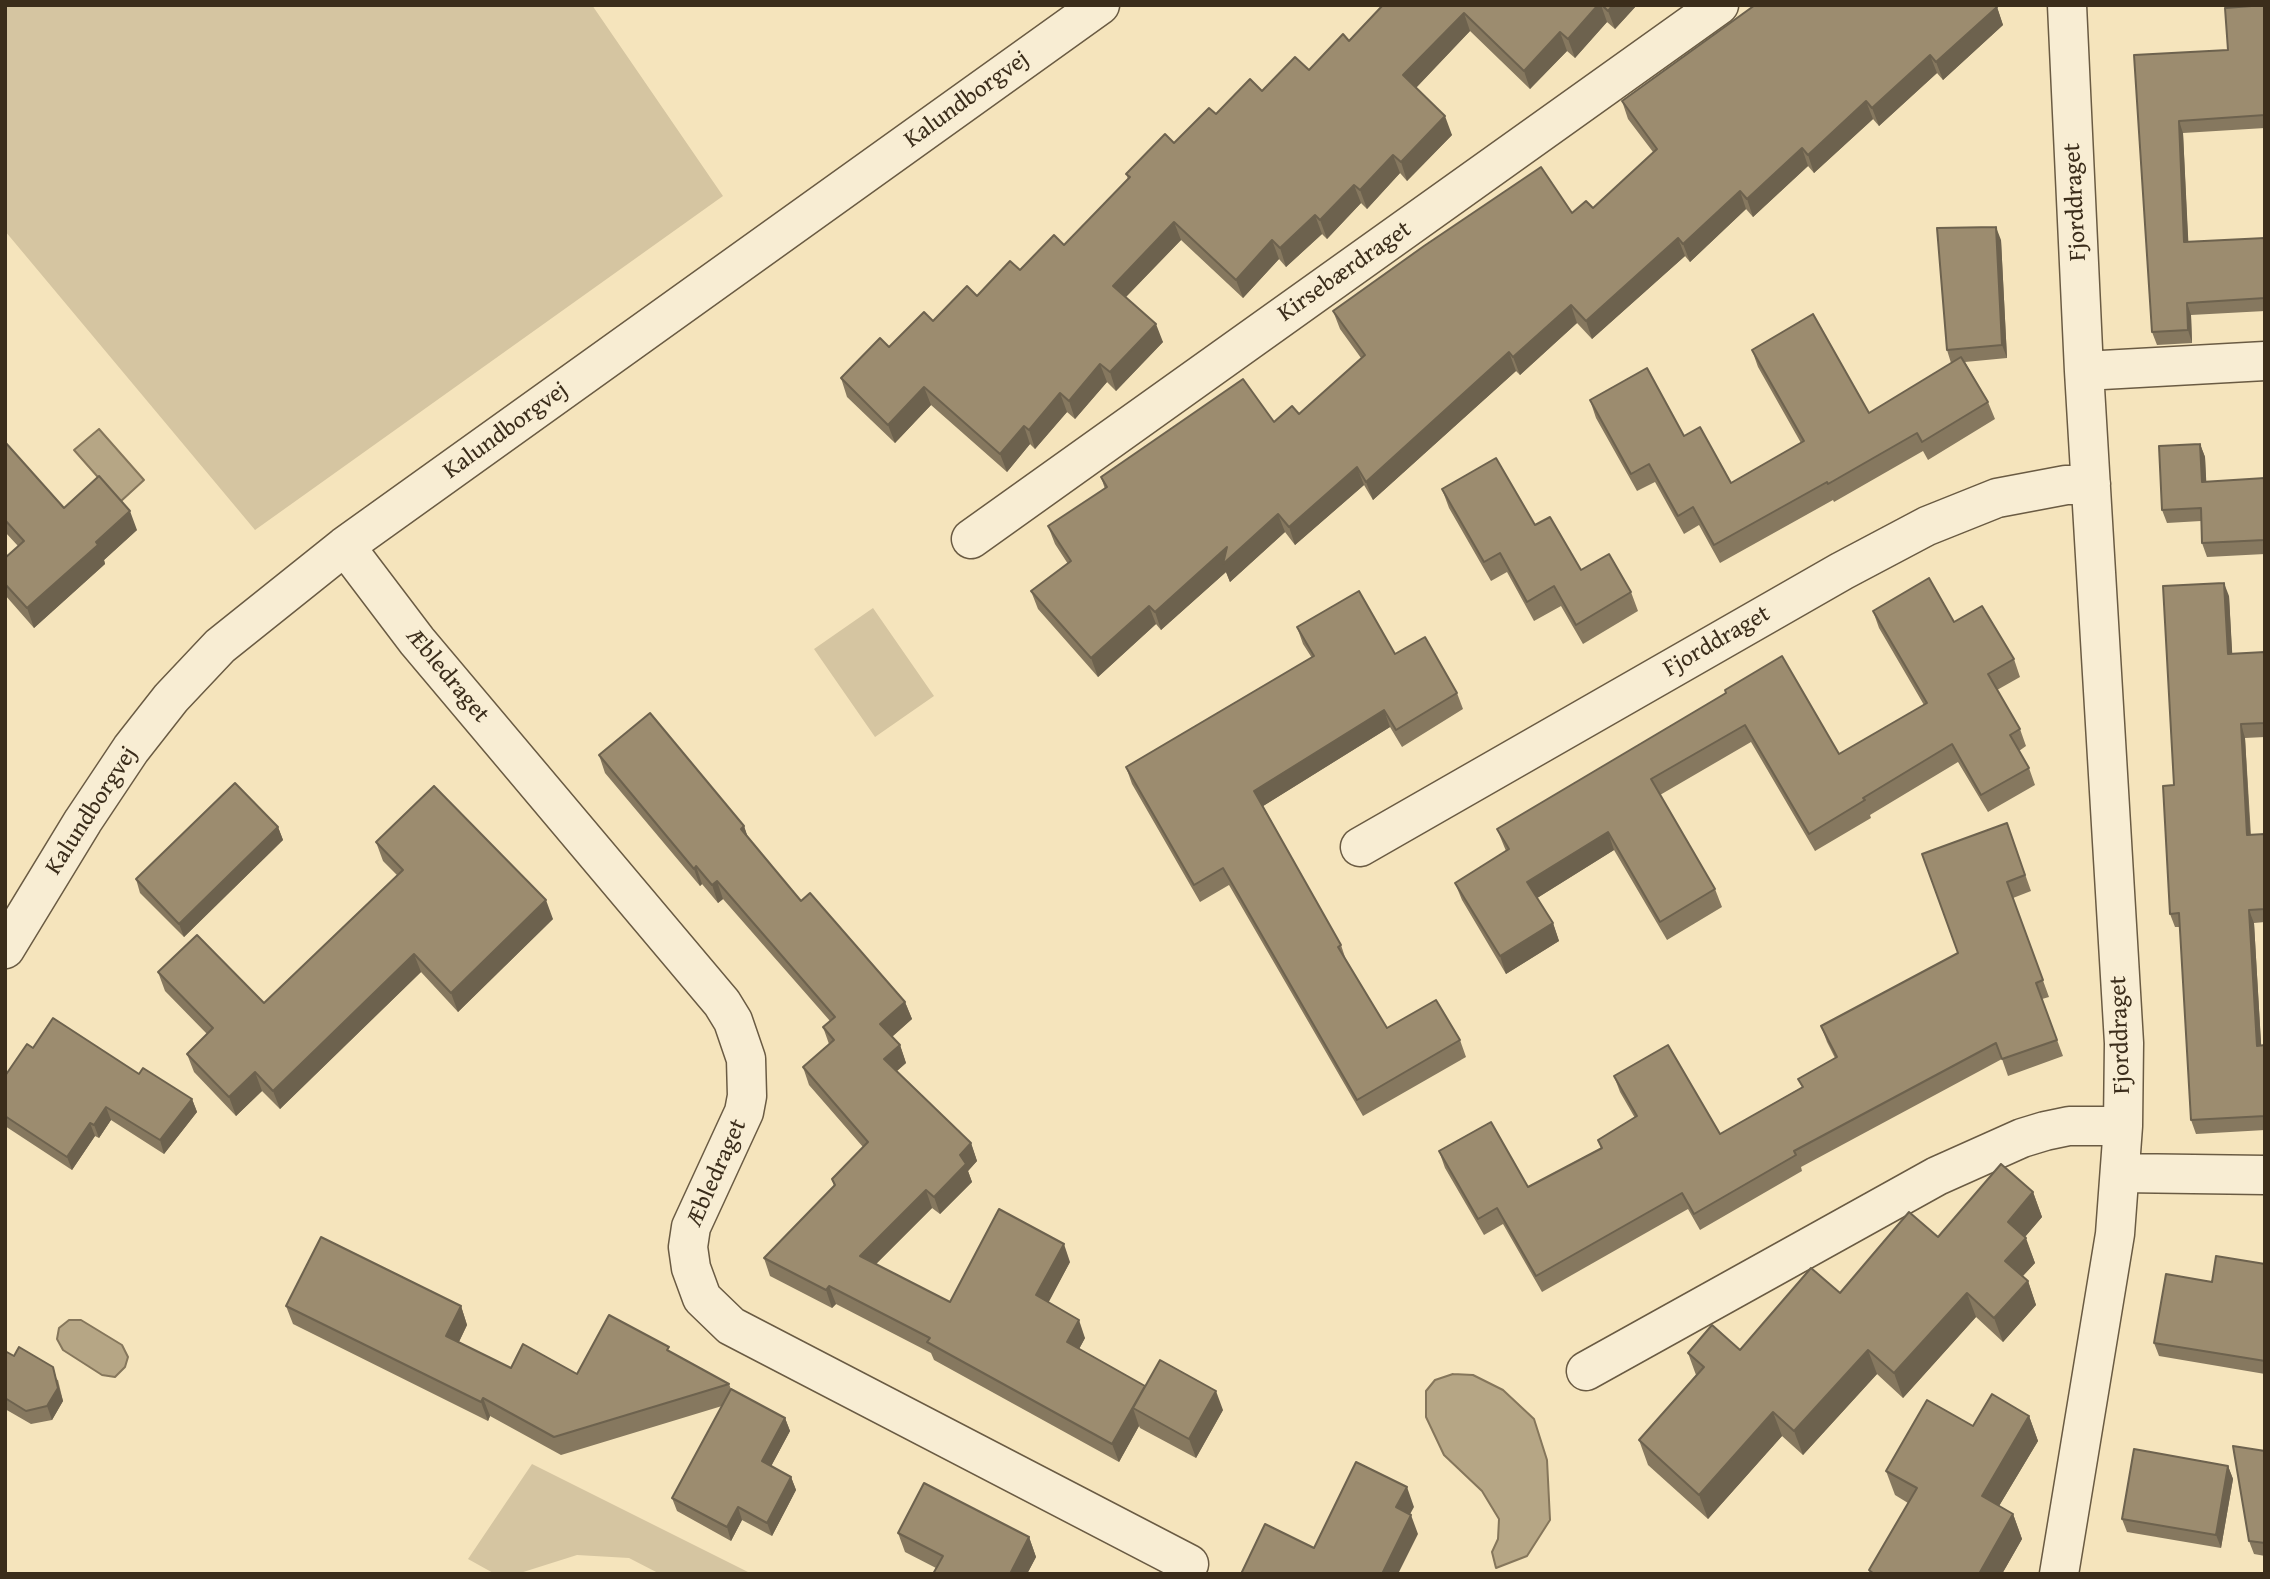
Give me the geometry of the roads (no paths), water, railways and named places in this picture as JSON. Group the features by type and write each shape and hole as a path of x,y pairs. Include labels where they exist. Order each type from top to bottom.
{"street":[{"name":"Kalundborgvej","path":"5,949 83,821 131,749 171,698 220,646 345,546 1100,5"},
{"name":"Kirsebærdraget","path":"971,539 1719,5"},
{"name":"Fjorddraget","path":"2059,1574 2115,1234 2123,1126 2123,1043 2084,370 2067,5"},
{"path":"2084,370 2265,361"},
{"name":"Fjorddraget","path":"1360,847 1842,571 1927,526 1997,498 2066,485 2091,484"},
{"name":"Æbledraget","path":"345,546 417,641 722,1003 733,1021 746,1059 747,1096 744,1112 691,1227 688,1247 691,1268 702,1298 731,1326 1189,1564"},
{"name":"Fjorddraget","path":"1586,1371 1937,1176 2022,1138 2045,1131 2069,1126 2123,1126"},
{"path":"2121,1173 2265,1175"}]}
